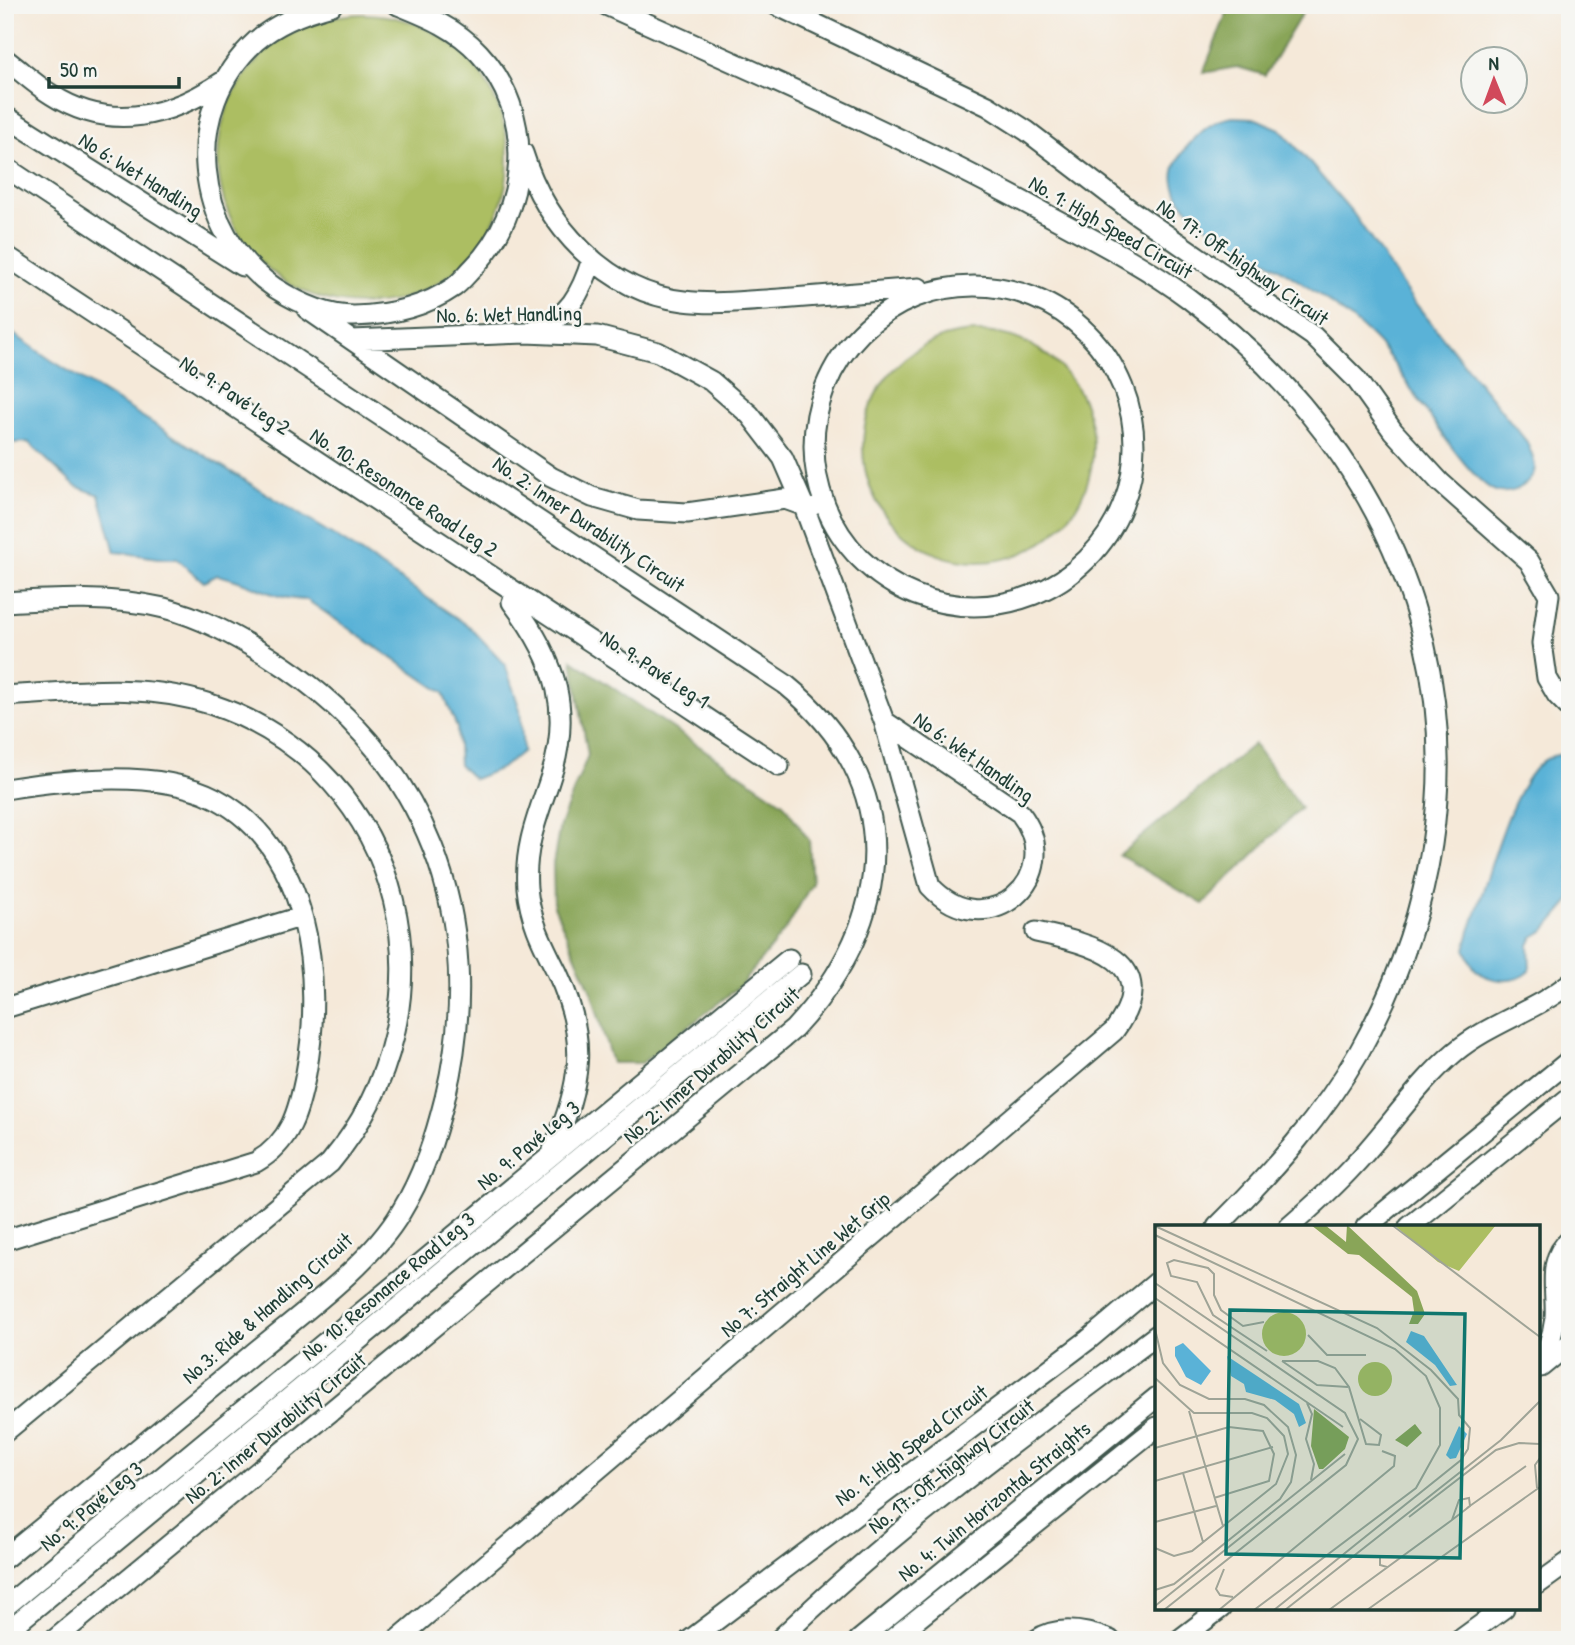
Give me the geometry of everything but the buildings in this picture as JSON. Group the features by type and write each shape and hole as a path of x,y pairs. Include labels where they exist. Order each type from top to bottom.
{"street":[{"name":"No 6: Wet Handling","path":"252,272 220,228 205,176 207,126 225,80 256,41 298,14 332,5"},
{"name":"No 6: Wet Handling","path":"5,116 298,303 351,316 406,310 455,286 493,247 516,197 519,142 507,94 480,53 441,22 398,5"},
{"name":"No. 1: High Speed Circuit","path":"606,5 978,177 1108,247 1175,289 1216,320 1295,395 1343,457 1380,520 1396,552 1412,602 1434,701 1439,788 1436,830 1426,882 1397,971 1357,1054 1304,1132 1219,1225"},
{"name":"No. 17: Off-highway Circuit","path":"776,5 988,106 1027,131 1129,209 1313,336 1356,379 1393,430 1440,482 1520,553 1541,576 1549,596 1542,661 1547,678 1557,695 1570,708"},
{"name":"No 6: Wet Handling","path":"5,59 54,96 84,110 105,114 135,116 166,112 188,103 225,80"},
{"path":"519,142 532,183 545,208 568,237 592,259 651,293 681,301 718,303 951,286 1007,288 1059,309 1101,346 1127,396 1135,451 1123,506 1098,548 1070,573 1060,581 1014,601 965,606 916,596 873,571 839,534 818,489 812,439 824,385 854,337 898,303 951,286"},
{"name":"No. 2: Inner Durability Circuit","path":"5,167 785,684 817,713 849,760 867,806 873,857 868,908 850,954 836,979 794,1029 54,1640"},
{"name":"No. 10: Resonance Road Leg 2","path":"5,255 776,771"},
{"path":"526,333 551,325 583,291 592,259"},
{"name":"No. 9: Pavé Leg 2","path":"5,271 512,602"},
{"path":"298,303 551,477 592,497 638,510 687,513 785,499 803,504"},
{"name":"No. 6: Wet Handling","path":"352,341 526,333 597,336 658,352 711,381 750,415 783,458 803,504 839,534"},
{"name":"No 6: Wet Handling","path":"803,504 884,721 930,886 944,900 972,911 989,911 1017,895 1032,873 1033,841 1029,825 1020,813 884,721"},
{"name":"No.3: Ride & Handling Circuit","path":"5,602 109,601 163,608 235,636 317,690 367,738 400,780 413,803 442,871 454,922 459,969 457,1044 438,1129 421,1175 389,1229 330,1289 5,1558"},
{"path":"512,602 536,634 559,690 561,722 558,755 534,823 526,857 531,912 539,940 569,999 577,1028 579,1060 576,1086 551,1155"},
{"name":"No. 9: Pavé Leg 1","path":"512,602 776,771"},
{"path":"5,696 154,691 212,705 283,739 326,777 345,800 374,846 398,912 402,967 398,1022 383,1073 364,1118 330,1163 5,1432"},
{"path":"5,789 46,783 159,781 214,798 236,811 273,851 288,877 312,968 315,999 300,1102 292,1127 279,1145 256,1162 5,1240"},
{"path":"5,1009 300,917"},
{"name":"No 7: Straight Line Wet Grip","path":"397,1640 1114,1031 1133,1000 1131,984 1120,962 1088,945 1036,932"},
{"name":"No. 9: Pavé Leg 3","path":"5,1607 551,1155 795,967"},
{"name":"No. 10: Resonance Road Leg 3","path":"5,1633 795,967"},
{"path":"1291,1225 1356,1164 1428,1077 1457,1051 1488,1031 1532,1009 1570,983"},
{"path":"1368,1225 1570,1060"},
{"path":"1411,1225 1570,1097"},
{"path":"1540,1362 1554,1326 1555,1260 1559,1250 1570,1240"},
{"name":"No. 1: High Speed Circuit","path":"690,1640 1088,1340 1155,1284"},
{"name":"No. 17: Off-highway Circuit","path":"779,1640 828,1593 942,1499 1155,1337"},
{"path":"1540,1366 1570,1343"},
{"name":"No. 4: Twin Horizontal Straights","path":"859,1640 1155,1399"},
{"name":"No. 4: Twin Horizontal Straights","path":"891,1640 1155,1429"},
{"path":"1540,1583 1570,1562"},
{"path":"1460,1640 1501,1610"},
{"path":"1177,1640 1217,1611"},
{"path":"1036,1640 1045,1634 1068,1630 1110,1640"}],"green space":[{"path":"1230,5 1306,7 1265,75 1237,67 1203,73"},
{"path":"377,14 405,20 432,31 466,56 484,78 497,103 506,131 506,187 497,215 484,240 466,262 444,280 419,293 391,302 349,304 321,298 294,287 260,262 242,240 229,215 220,187 218,145 224,117 235,90 260,56 282,38 307,25 335,16"},
{"path":"967,332 989,332 1011,337 1042,351 1067,374 1088,414 1093,447 1091,469 1084,491 1074,511 1051,536 1011,557 989,562 967,562 945,557 914,543 889,520 868,480 863,458 863,436 868,414 882,383 905,358 945,337"},
{"path":"572,660 783,803 809,840 812,883 788,926 740,986 642,1063 612,1063 591,991 554,906 553,864 560,825 588,755"},
{"path":"1254,744 1301,808 1203,904 1119,855"}],"water":[{"path":"1233,117 1254,118 1280,129 1353,213 1411,298 1527,442 1535,467 1531,478 1522,486 1499,492 1487,486 1455,452 1393,362 1371,336 1322,297 1255,253 1213,230 1186,207 1174,184 1178,160 1191,142 1207,128"},
{"path":"5,328 51,360 354,548 470,627 505,664 520,710 523,751 502,768 474,779 459,765 457,727 443,693 307,600 282,597 217,575 204,582 177,559 115,552 99,495 75,486 28,442 11,443 5,417"},
{"path":"1570,754 1570,901 1545,930 1533,937 1529,945 1530,971 1511,980 1489,977 1474,968 1465,949 1501,837 1522,787 1535,769 1548,758"}]}
